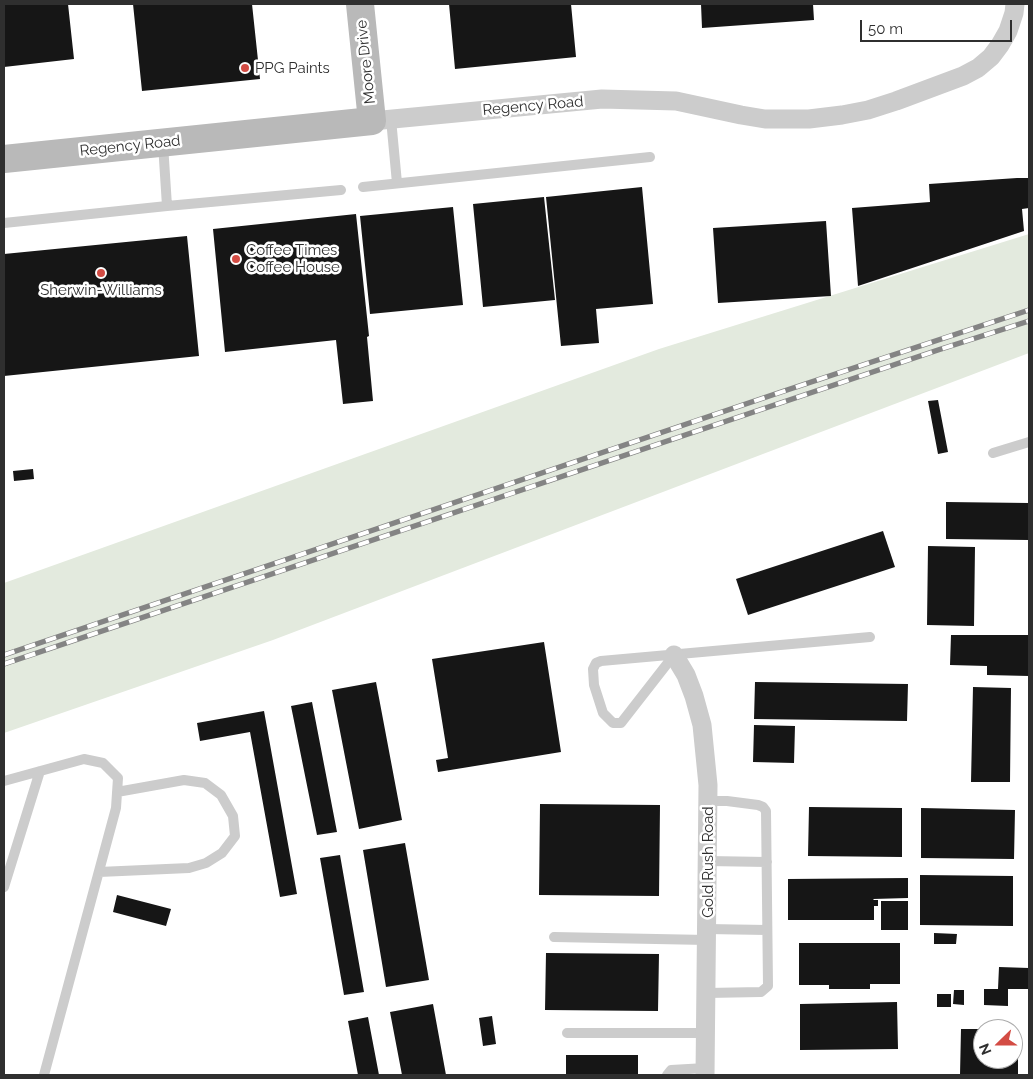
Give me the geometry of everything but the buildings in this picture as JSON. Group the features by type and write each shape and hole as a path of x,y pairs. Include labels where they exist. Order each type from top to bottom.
{"street":[{"name":"Moore Drive","path":"360,4 382,120"},
{"name":"Regency Road","path":"4,160 602,99 676,101 741,115 765,118 809,119 842,115 868,110 896,101 963,76 978,68 991,57 1008,31 1014,13 1014,4"},
{"name":"Gold Rush Road","path":"674,655 686,675 702,725 708,785 706,1071"}],"lane":[{"path":"382,120 398,183"},
{"path":"163,143 167,206"},
{"path":"363,187 650,157"},
{"path":"4,223 341,190"},
{"path":"993,453 1029,442"},
{"path":"674,655 621,723 613,722 603,713 594,685 593,669 596,663 601,661 870,636"},
{"path":"4,782 84,760 103,763 118,778 116,808 44,1075"},
{"path":"4,887 40,771"},
{"path":"99,872 189,868 206,862 222,853 235,836 233,816 221,795 205,783 184,780 117,792"},
{"path":"707,993 761,992 768,986 766,811 763,807 726,801 708,801"},
{"path":"708,861 767,862"},
{"path":"554,937 707,934 767,930"},
{"path":"567,1033 706,1033"},
{"path":"667,1075 671,1070 706,1071"}],"shaded area":[{"path":"1029,234 1029,353 273,640 4,733 4,583 659,349"}],"railway":[{"path":"4,655 1029,310"},
{"path":"4,664 1029,321"}],"place":[{"name":"PPG Paints","path":"245,68"},
{"name":"Coffee Times Coffee House","path":"236,259"},
{"name":"Sherwin-Williams","path":"101,273"}]}
